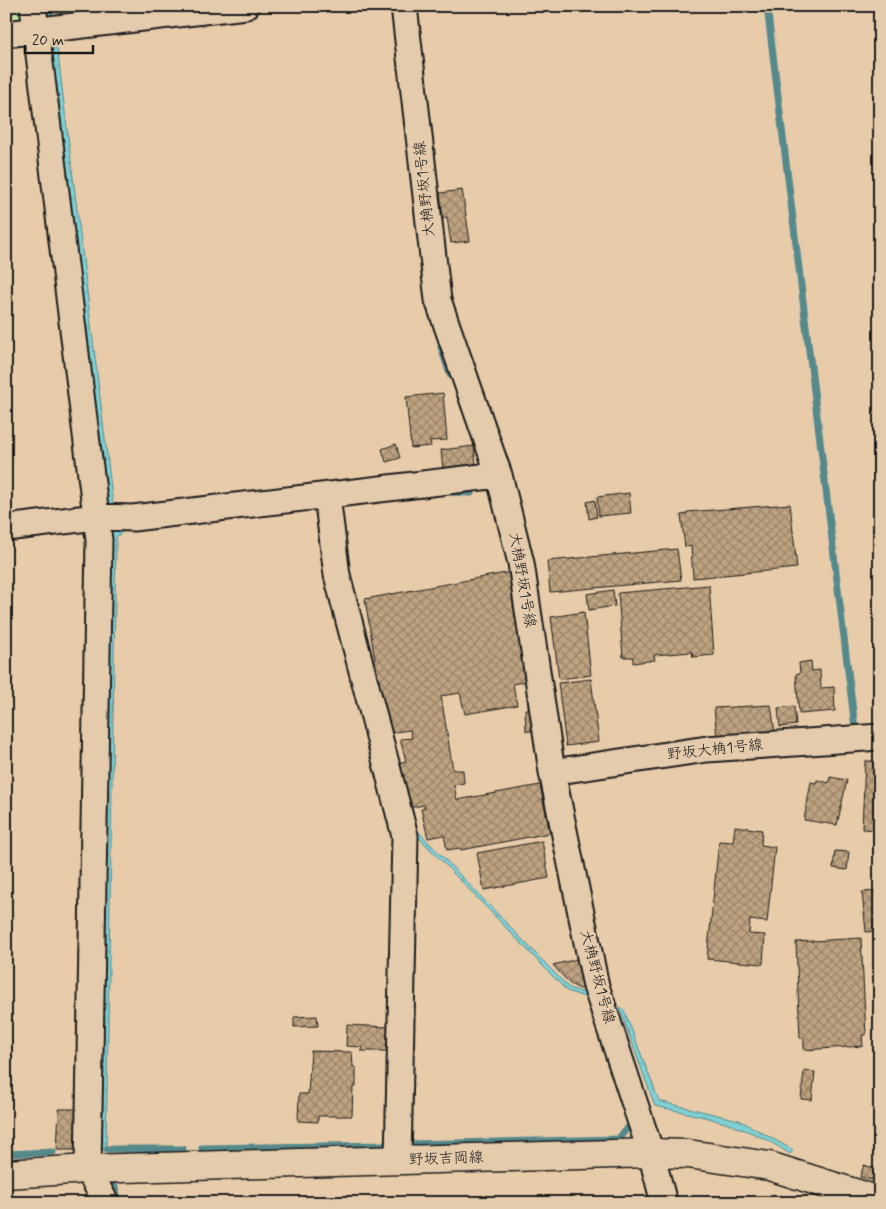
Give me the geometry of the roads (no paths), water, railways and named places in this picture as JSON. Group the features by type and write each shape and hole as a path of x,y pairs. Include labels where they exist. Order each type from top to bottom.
{"street":[{"path":"6,34 35,18 246,6"},
{"name":"大桷野坂1号線","path":"404,6 438,300 499,474 521,563 552,772 596,986 651,1153 664,1203"},
{"path":"35,18 100,540 88,1169 106,1203"},
{"path":"6,528 96,518 133,518 499,474"},
{"path":"327,496 337,575 405,836 398,1160"},
{"name":"野坂大桷1号線","path":"552,772 708,749 880,737"},
{"name":"野坂吉岡線","path":"6,1174 88,1169 651,1153 688,1154 768,1166 803,1175 880,1201"}],"water":[{"path":"46,6 52,6 114,512 322,504 324,509 124,531 116,537 106,1149 101,1150 110,538"},
{"path":"352,622 357,628 409,822 569,988 588,994 587,998 567,991 405,823"},
{"path":"619,1007 624,1010 659,1101 739,1120 793,1150 790,1154 757,1135 725,1123 655,1106"}],"waterway":[{"path":"767,6 855,728"},
{"path":"441,347 450,375"},
{"path":"451,492 471,493"},
{"path":"410,1144 618,1139 631,1124 629,1118"},
{"path":"202,1148 387,1145"},
{"path":"107,1149 183,1149"},
{"path":"6,1154 53,1152"},
{"path":"114,1184 119,1203"}]}
